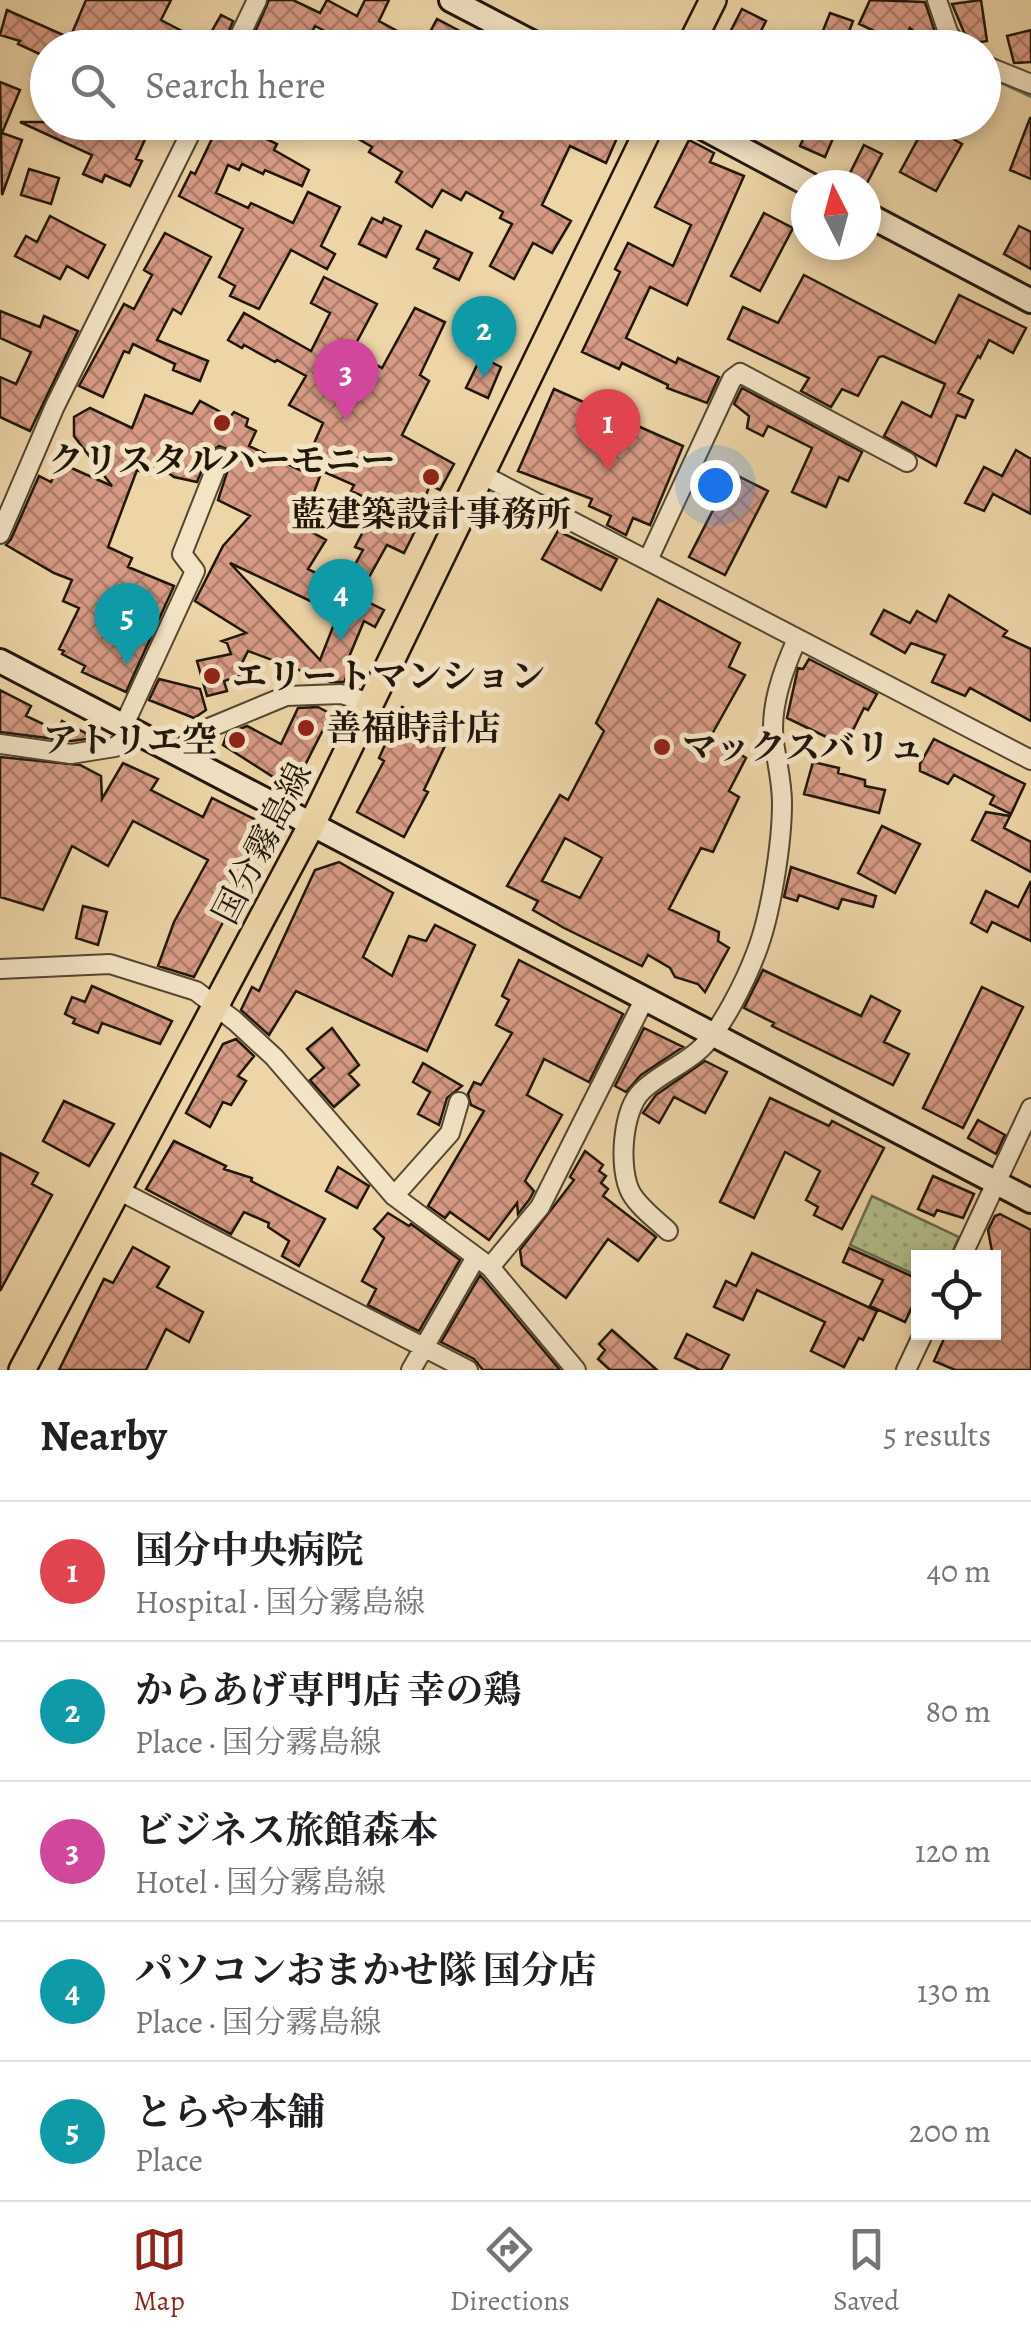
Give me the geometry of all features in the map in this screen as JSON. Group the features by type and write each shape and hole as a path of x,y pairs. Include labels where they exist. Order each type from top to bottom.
{"main road":[{"path":"698,30 712,0"},
{"name":"国分霧島線","path":"22,1370 312,824 643,140"}],"street":[{"path":"243,30 257,0"},
{"path":"451,0 508,30"},
{"path":"937,0 950,30"},
{"path":"1001,72 1031,84"},
{"path":"0,534 56,406 187,140"},
{"path":"726,140 791,175"},
{"path":"881,222 1031,302"},
{"path":"648,560 732,379 740,373 907,462"},
{"path":"0,744 71,754 115,746 130,728 195,572 182,554 220,458"},
{"path":"481,474 1031,760"},
{"path":"668,1231 635,1200 628,1188 623,1152 630,1108 641,1091 700,1050 712,1036 755,956 782,838 780,764 774,739 781,674 797,639"},
{"path":"0,661 1031,1201"},
{"path":"180,754 192,735 286,696 342,694 371,703"},
{"path":"0,969 110,964 196,992 274,1058 394,1196 483,1262 576,1370"},
{"path":"412,1370 483,1262 540,1206 644,1000"},
{"path":"394,1196 450,1133 459,1102"},
{"path":"964,1250 1031,1108"},
{"path":"116,1189 468,1370"},
{"path":"906,1370 920,1340"}],"green space":[{"path":"872,1196 959,1237 953,1250 911,1250 911,1273 850,1245"}],"building":[{"path":"86,0 171,0 161,20 180,30 73,30"},
{"path":"269,0 293,0 320,13 327,0 357,16 365,0 389,0 379,21 396,30 323,30 315,26 313,30 256,30"},
{"path":"870,0 925,2 934,30 872,30 859,24"},
{"path":"981,0 985,30 963,30 952,4"},
{"path":"742,9 766,21 761,30 731,30"},
{"path":"7,10 52,30 30,30 30,50 18,44 20,41 0,35"},
{"path":"830,13 853,21 850,30 823,30"},
{"path":"221,15 233,21 229,30 212,30"},
{"path":"437,19 458,30 431,30"},
{"path":"1031,30 1031,62 1014,63 1007,36"},
{"path":"0,82 20,90 2,133 22,140 2,195"},
{"path":"1031,118 1031,179 1010,170"},
{"path":"59,140 145,140 136,159 142,161 130,186 105,175 102,182 83,174 92,155"},
{"path":"211,140 269,140 277,144 274,150 309,170 302,186 265,170 263,174 242,164 239,170 228,165 216,193 248,208 251,203 293,223 308,192 340,207 321,246 335,254 327,269 291,250 259,309 230,296 235,286 219,277 243,229 179,196 191,172 195,174"},
{"path":"360,140 616,140 606,163 570,146 542,205 571,221 552,253 533,243 514,279 490,266 512,224 500,218 503,212 466,192 461,200 442,190 432,207 396,182 402,172 369,152 372,147"},
{"path":"689,140 714,153 710,162 744,176 687,305 650,287 626,338 676,363 678,358 719,377 707,403 667,388 668,385 622,363 619,369 582,352 620,272 615,269 628,243 673,266 691,225 655,207"},
{"path":"803,140 832,140 825,157 800,146"},
{"path":"917,140 955,140 962,144 936,191 900,172"},
{"path":"864,145 882,154 874,170 852,170"},
{"path":"29,169 59,178 51,204 21,195"},
{"path":"764,213 791,227 760,291 731,276"},
{"path":"50,216 105,245 88,278 67,266 60,279 15,256 26,236 37,242"},
{"path":"372,218 382,223 384,218 401,226 386,257 359,244"},
{"path":"1019,226 1031,232 1031,269 1004,254"},
{"path":"426,231 472,253 459,280 434,268 439,259 417,249"},
{"path":"165,233 211,257 181,314 173,309 157,340 208,361 200,381 173,370 175,364 133,344 129,353 124,351 103,397 79,386 124,304 134,309 152,275 144,270"},
{"path":"804,275 935,343 959,295 1026,328 1013,353 989,340 978,356 958,393 973,400 965,418 957,415 936,466 884,436 902,402 931,417 945,384 883,356 858,396 842,389 831,407 801,391 809,378 728,339 743,307 778,323"},
{"path":"324,277 377,304 352,351 382,368 415,308 445,322 420,375 429,381 402,435 454,464 440,490 430,485 404,553 387,545 358,597 384,610 375,627 364,621 346,664 351,666 344,682 331,682 248,651 240,667 251,672 224,681 227,691 207,696 197,661 231,654 222,641 246,633 195,601 223,546 250,516 218,500 232,457 229,450 219,446 209,453 197,482 174,477 155,463 149,475 137,470 108,547 132,558 128,567 174,586 126,692 82,672 85,666 59,649 79,608 63,601 72,580 6,545 39,476 51,482 60,463 112,486 74,436 74,417 90,408 132,428 145,395 192,414 200,401 230,417 234,412 248,419 246,426 256,431 249,446 302,471 323,423 289,405 306,376 228,340 244,313 311,351 330,313 311,303","holes":["322,471 354,485 351,491 378,503 355,547 363,550 343,586 308,569 326,540 301,526","230,563 338,614 320,660"]},
{"path":"0,311 40,327 44,316 78,331 30,431 0,417 0,377 16,384 31,352 0,338"},
{"path":"481,357 501,367 488,398 466,388"},
{"path":"742,388 862,452 848,481 839,477 826,507 792,492 812,448 768,426 763,436 747,428 749,416 734,404"},
{"path":"554,389 683,446 650,525 633,518 626,535 607,525 611,516 589,506 592,499 518,471"},
{"path":"1016,450 1031,459 1031,514 993,494 984,511 965,503 984,467 1002,476"},
{"path":"732,473 768,491 725,575 689,557"},
{"path":"558,531 617,559 601,590 542,559"},
{"path":"949,595 1007,631 1003,636 1031,649 1031,721 970,688 965,696 932,682 945,655 911,643 905,653 871,634 884,610 910,623 917,611 936,622"},
{"name":"マックスバリュ","path":"658,599 740,643 729,667 745,675 711,736 746,758 729,791 739,797 713,852 701,848 669,909 719,932 718,941 729,948 705,992 698,984 675,977 670,968 648,955 642,966 564,928 533,910 538,901 507,886 560,795 568,800 604,731 596,723","holes":["565,838 602,858 580,898 542,881"]},
{"path":"809,659 877,694 868,710 864,708 845,746 787,718 798,668 803,669"},
{"path":"159,679 200,689 206,710 194,718 149,700"},
{"path":"0,690 31,706 26,716 58,731 62,721 95,738 71,741 0,732"},
{"path":"318,707 331,714 300,775 281,782 223,745 227,734 247,726 281,744 298,708"},
{"path":"402,707 452,731 424,790 428,792 404,837 357,812 384,761 379,758"},
{"path":"934,739 1025,784 1011,814 990,804 994,796 954,775 948,784 920,771"},
{"path":"0,757 80,765 101,776 102,799 123,763 158,779 151,790 203,817 212,798 254,819 266,841 194,977 158,966 174,922 208,860 133,821 108,866 72,846 43,910 0,897"},
{"path":"813,762 839,768 838,773 865,780 865,786 885,790 879,813 804,794"},
{"path":"986,812 1010,816 1004,828 1031,842 1031,872 972,840"},
{"path":"882,826 920,844 895,893 858,873"},
{"path":"339,862 393,893 363,957 392,976 409,936 426,941 435,925 475,945 427,1051 296,991 269,1035 241,1010 252,987 259,991 315,870"},
{"path":"791,867 876,896 873,907 842,899 838,909 799,895 797,901 784,897"},
{"path":"1031,881 1031,941 992,922 987,932 971,923 986,891 1018,907"},
{"path":"83,906 107,912 98,945 76,938"},
{"path":"519,960 623,1014 589,1082 544,1059 527,1095 562,1115 525,1181 534,1191 529,1200 518,1214 517,1203 489,1240 450,1212 445,1218 428,1206 484,1111 471,1105 468,1094 474,1082 481,1085 512,1033 496,1025 509,1000 502,996"},
{"path":"763,970 861,1016 871,996 900,1011 884,1042 909,1054 893,1085 772,1026 774,1023 744,1008"},
{"path":"92,986 172,1021 160,1044 102,1023 98,1033 73,1023 75,1019 65,1014 72,997 85,1002"},
{"path":"982,987 1023,1007 963,1128 923,1108"},
{"path":"332,1028 359,1065 349,1074 359,1085 334,1107 310,1080 324,1068 307,1049"},
{"path":"644,1028 683,1047 641,1075 626,1092 615,1086"},
{"path":"236,1039 254,1056 238,1076 246,1081 231,1105 223,1102 210,1127 186,1113 223,1044"},
{"path":"705,1061 727,1072 705,1113 674,1097 659,1123 643,1113 656,1095"},
{"path":"423,1063 462,1086 447,1098 439,1125 418,1114 430,1092 413,1082"},
{"path":"770,1098 829,1126 832,1121 884,1148 842,1229 814,1215 818,1207 806,1200 820,1171 785,1152 754,1218 720,1202"},
{"path":"64,1101 114,1124 89,1166 43,1141"},
{"path":"978,1120 1005,1135 996,1154 968,1138"},
{"path":"174,1141 325,1219 299,1266 282,1256 289,1241 268,1227 269,1223 244,1212 231,1234 146,1189"},
{"path":"585,1151 603,1165 599,1171 606,1176 601,1183 608,1189 603,1196 656,1237 638,1261 608,1239 566,1298 522,1265 520,1250 574,1180 570,1177"},
{"path":"0,1153 38,1173 32,1184 52,1195 0,1291"},
{"path":"338,1167 369,1186 357,1208 326,1191"},
{"path":"933,1176 974,1194 963,1218 937,1210 934,1216 918,1209"},
{"path":"388,1213 411,1224 460,1260 419,1331 368,1305 376,1289 362,1281 384,1238 374,1229"},
{"path":"1000,1214 1031,1230 1031,1370 955,1370 934,1361 943,1340 1001,1340 1001,1250 992,1250 988,1230"},
{"path":"133,1247 169,1267 157,1287 203,1312 189,1342 166,1329 146,1370 59,1370 104,1279 113,1283"},
{"path":"849,1248 911,1276 911,1309 905,1322 870,1306 883,1280 843,1262"},
{"path":"752,1253 877,1311 844,1367 811,1351 825,1322 757,1290 743,1320 714,1307 726,1281 736,1286"},
{"path":"480,1275 560,1370 483,1370 474,1359 441,1342"},
{"path":"612,1330 657,1370 610,1370 598,1359 605,1350 599,1344"},
{"path":"687,1334 729,1355 721,1370 700,1370 675,1358"}],"waterway":[{"path":"1003,82 1031,95"}],"place":[{"name":"からあげ専門店 幸の鶏","path":"484,378"},
{"name":"ビジネス旅館森本","path":"346,421"},
{"name":"クリスタルハーモニー","path":"222,423"},
{"name":"国分中央病院","path":"608,471"},
{"name":"藍建築設計事務所","path":"431,477"},
{"name":"パソコンおまかせ隊 国分店","path":"341,641"},
{"name":"とらや本舗","path":"127,665"},
{"name":"エリートマンション","path":"212,676"},
{"name":"善福時計店","path":"306,728"},
{"name":"アトリエ空","path":"237,740"},
{"name":"マックスバリュ","path":"662,747"}]}
